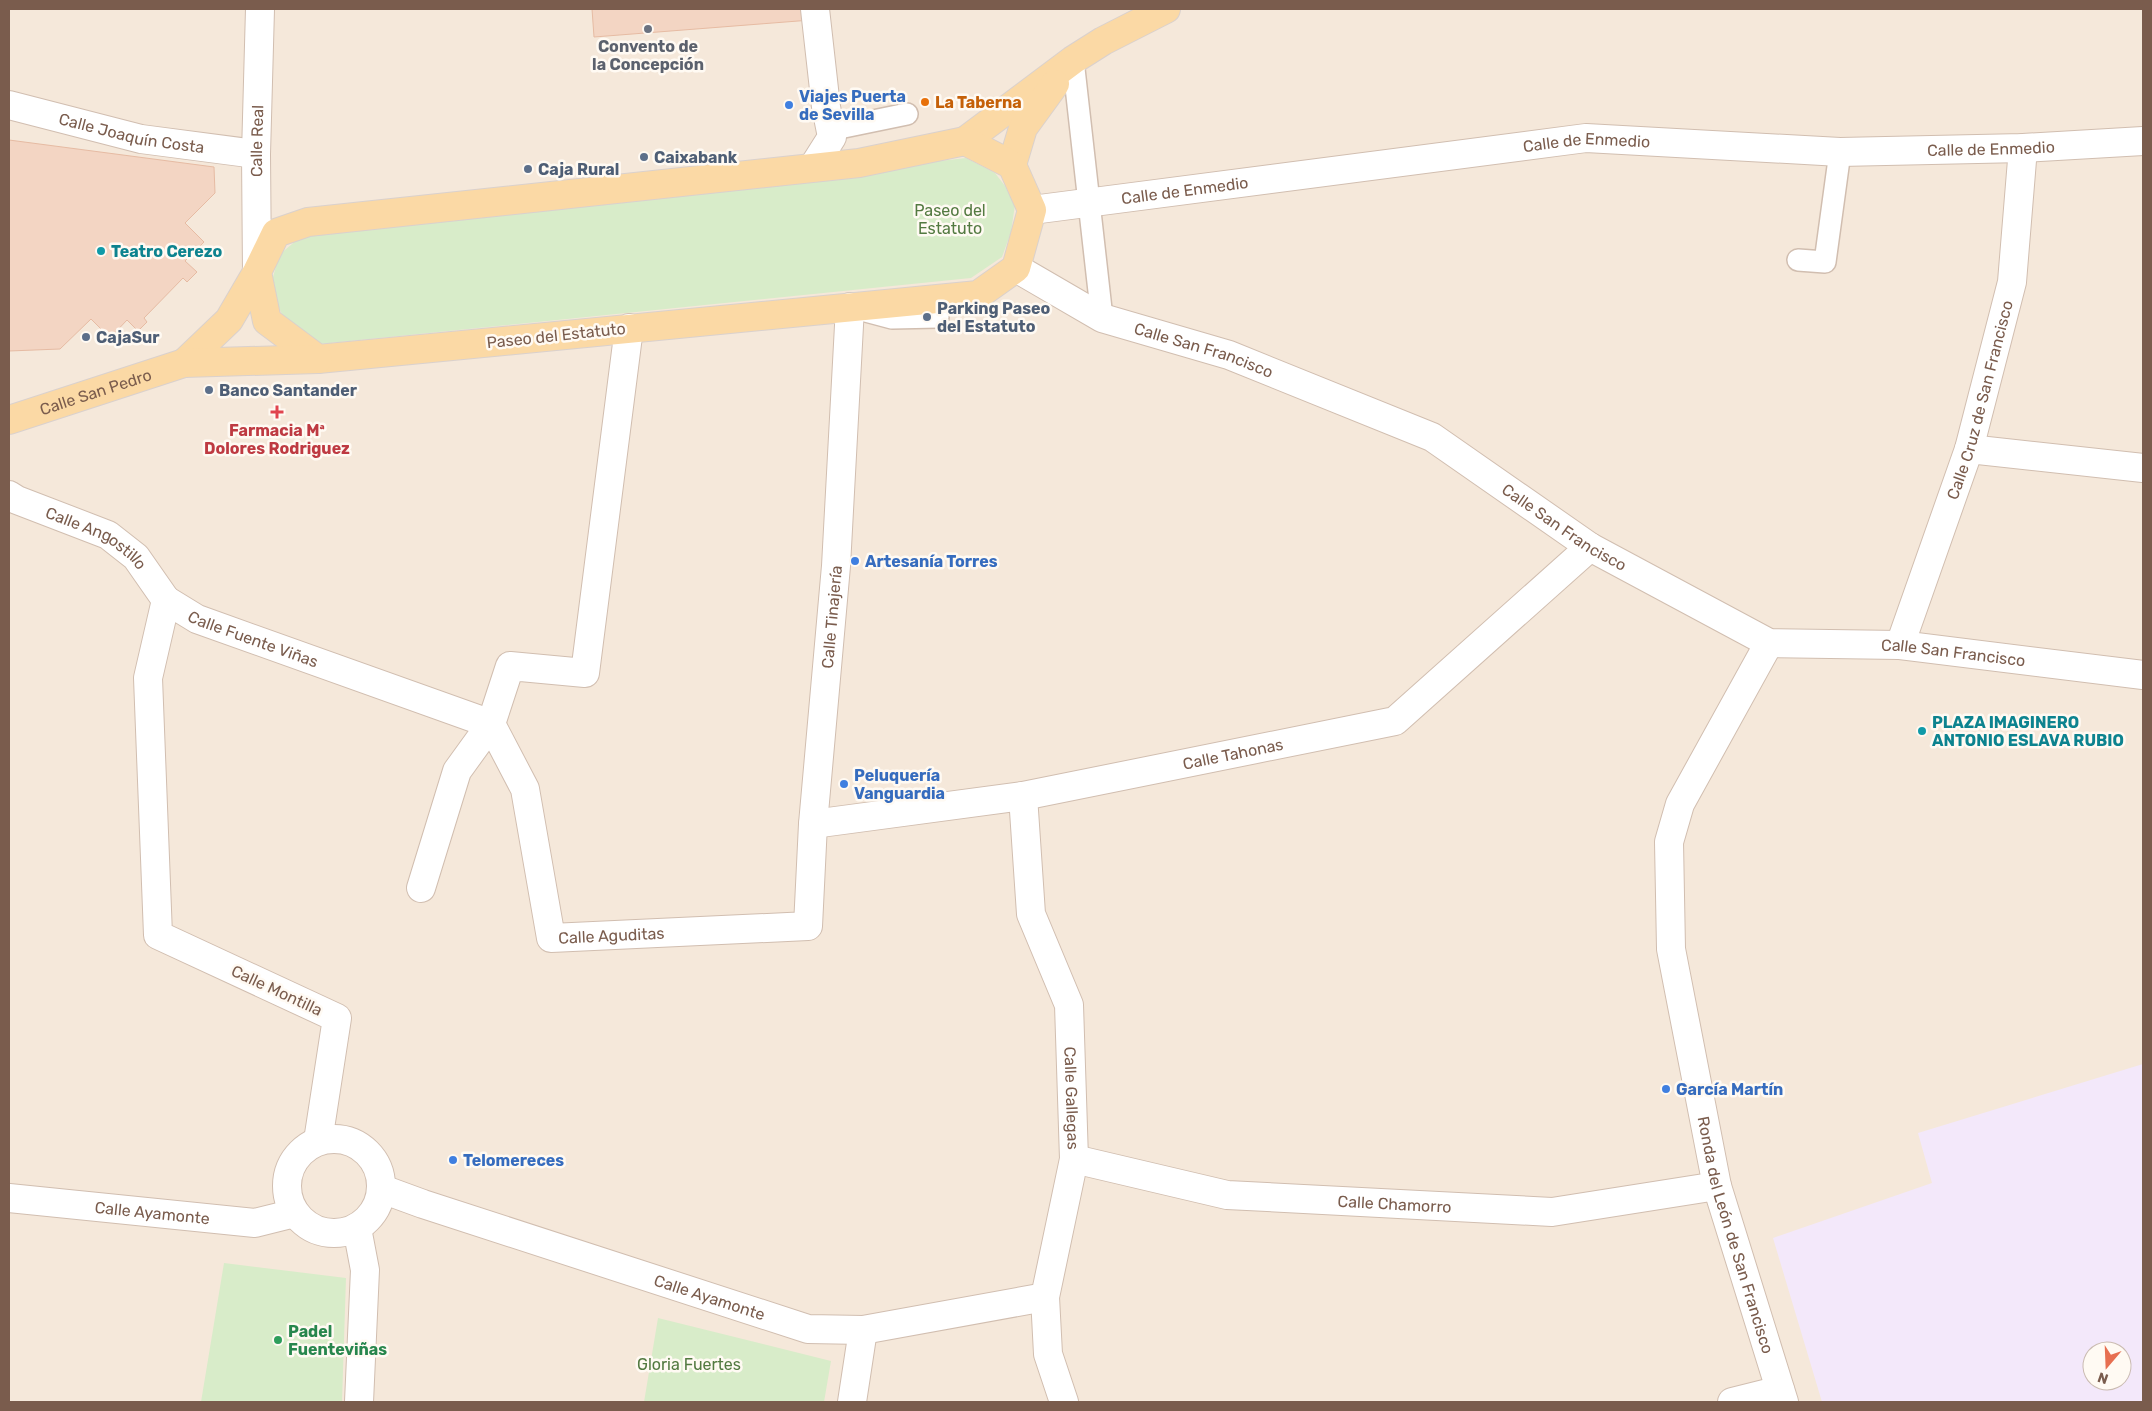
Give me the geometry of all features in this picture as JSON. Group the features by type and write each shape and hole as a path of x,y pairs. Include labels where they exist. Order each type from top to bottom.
{"main road":[{"path":"184,363 229,320 257,272 276,233 308,222 823,150 859,163 965,141 1073,60 1104,41 1166,9"},
{"path":"1012,165 1023,128 1073,60"},
{"path":"965,141 1012,165 1032,210 1016,268"},
{"name":"Paseo del Estatuto","path":"184,363 318,358 978,295 1016,268"},
{"path":"257,272 267,321 318,358"},
{"name":"Calle San Pedro","path":"9,420 184,363"}],"street":[{"name":"Calle Real","path":"257,272 256,154 260,9"},
{"path":"815,9 826,107 823,150"},
{"name":"Calle Joaquín Costa","path":"9,105 141,139 256,154"},
{"name":"Calle de Enmedio","path":"1032,210 1586,138 1840,152 2023,148 2143,141"},
{"name":"Calle Cruz de San Francisco","path":"1900,645 1969,448 2012,282 2023,148"},
{"name":"Calle San Francisco","path":"1016,268 1102,318 1229,355 1432,437 1590,547 1769,643 1900,645 2143,675"},
{"name":"Calle Tinajería","path":"808,926 813,824 836,566 850,307"},
{"path":"420,888 457,771 491,724 510,666 585,673 629,328"},
{"path":"1969,448 2143,468"},
{"name":"Calle Angostillo","path":"9,495 17,500 108,535 136,557 166,600"},
{"name":"Calle Tahonas","path":"813,824 1022,796 1395,721 1590,547"},
{"name":"Calle Fuente Viñas","path":"166,600 197,619 491,724"},
{"name":"Calle Montilla","path":"166,600 148,678 158,935 337,1018 318,1141"},
{"name":"Ronda del León de San Francisco","path":"1769,643 1680,804 1669,842 1671,949 1718,1186 1782,1396"},
{"name":"Calle Aguditas","path":"491,724 525,789 551,938 808,926"},
{"name":"Calle Gallegas","path":"1022,796 1031,914 1069,1005 1074,1159 1045,1297 1048,1354 1064,1402"},
{"path":"334,1138 349,1140 363,1148 374,1159 380,1173 382,1188 379,1204 369,1218 357,1228 344,1233 330,1233 316,1230 304,1223 295,1213 289,1200 287,1185 289,1171 296,1158 306,1148 318,1141 334,1138"},
{"name":"Calle Chamorro","path":"1074,1159 1227,1195 1552,1212 1718,1186"},
{"name":"Calle Ayamonte","path":"382,1188 432,1207 808,1329 863,1330 1045,1297"},
{"name":"Calle Ayamonte","path":"9,1198 255,1222 295,1213"},
{"path":"357,1228 365,1270 359,1402"},
{"path":"852,1402 863,1330"},
{"path":"1732,1402 1782,1396"}],"lane":[{"path":"1073,60 1102,318"},
{"path":"823,150 839,128 907,114"},
{"path":"1798,260 1825,262 1840,152"},
{"path":"850,307 892,318 938,317"}],"shaded area":[{"path":"9,9 2143,9 2143,1402 9,1402"},
{"path":"2143,1064 2143,1402 1822,1402 1773,1238 1932,1183 1918,1133"}],"green space":[{"name":"Paseo del Estatuto","path":"966,158 995,173 1005,186 1015,205 1011,232 1002,257 971,278 320,344 285,321 270,288 279,255 305,233"},
{"name":"Padel Fuenteviñas","path":"224,1263 346,1278 342,1402 201,1402"},
{"name":"Gloria Fuertes","path":"658,1318 831,1361 824,1402 644,1402"}],"building":[{"name":"Convento de la Concepción","path":"592,9 810,9 811,20 594,37"},
{"name":"Teatro Cerezo","path":"9,140 214,167 215,193 185,223 204,242 185,261 197,272 187,282 183,278 144,318 147,322 138,331 127,320 110,338 91,319 60,349 9,351"}],"place":[{"name":"Convento de la Concepción","path":"648,29"},
{"name":"La Taberna","path":"925,102"},
{"name":"Viajes Puerta de Sevilla","path":"789,105"},
{"name":"Caixabank","path":"644,157"},
{"name":"Caja Rural","path":"528,169"},
{"name":"Teatro Cerezo","path":"101,251"},
{"name":"Parking Paseo del Estatuto","path":"927,317"},
{"name":"CajaSur","path":"86,337"},
{"name":"Banco Santander","path":"209,390"},
{"name":"Farmacia Mª Dolores Rodriguez","path":"277,412"},
{"name":"Artesanía Torres","path":"855,561"},
{"name":"PLAZA IMAGINERO ANTONIO ESLAVA RUBIO","path":"1922,731"},
{"name":"Peluquería Vanguardia","path":"844,784"},
{"name":"García Martín","path":"1666,1089"},
{"name":"Telomereces","path":"453,1160"},
{"name":"Padel Fuenteviñas","path":"278,1340"}]}
